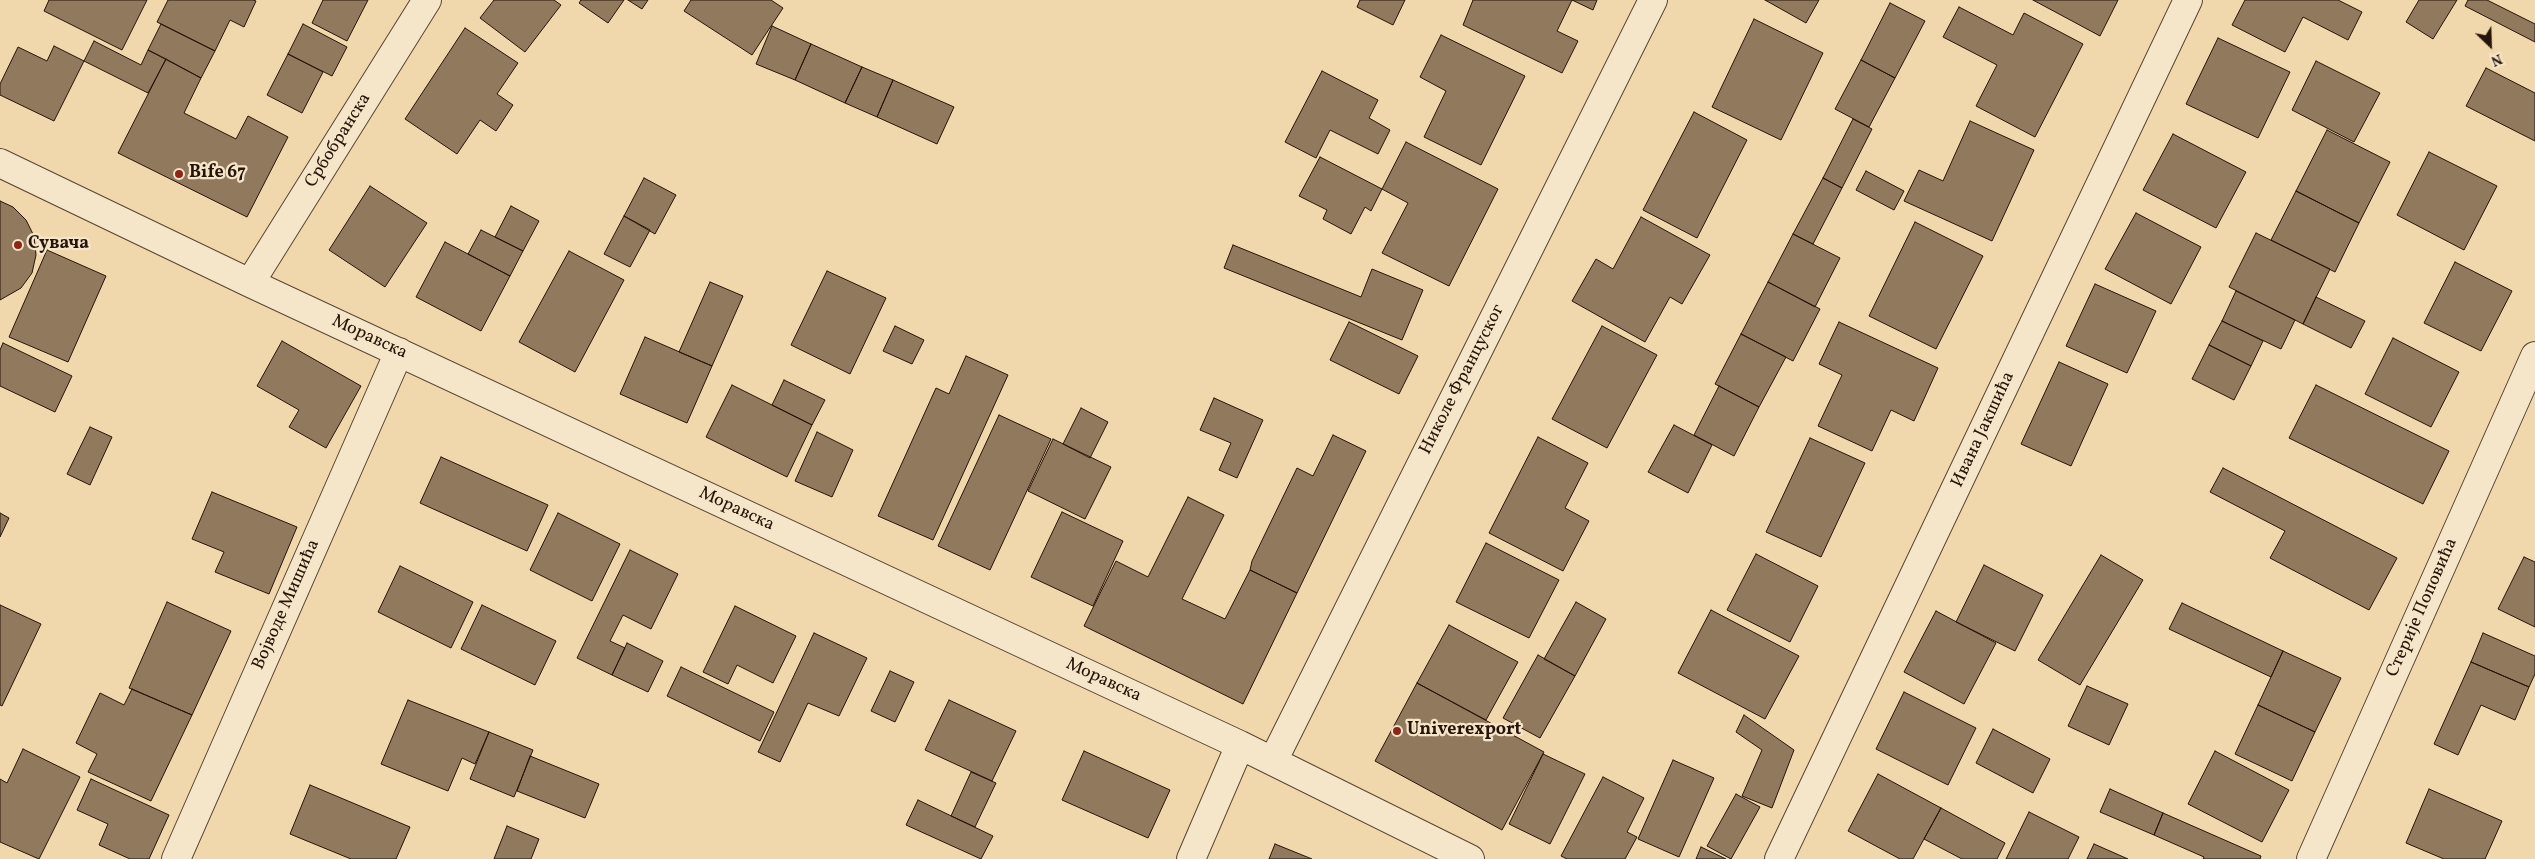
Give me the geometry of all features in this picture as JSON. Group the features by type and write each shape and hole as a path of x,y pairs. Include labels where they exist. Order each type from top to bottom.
{"street":[{"name":"Србобранска","path":"250,283 427,0"},
{"name":"Николе Француског","path":"1272,761 1652,0"},
{"name":"Ивана Јакшића","path":"1779,859 2188,0"},
{"name":"Моравска","path":"0,163 250,283 1240,745 1470,859"},
{"name":"Војводе Мишића","path":"176,859 399,352"},
{"name":"Стерије Поповића","path":"2311,859 2535,356"},
{"path":"1191,859 1240,745"}],"building":[{"path":"49,0 147,0 122,50 44,11"},
{"path":"168,0 256,1 244,27 230,20 215,51 157,22"},
{"path":"323,0 368,0 347,41 312,23"},
{"path":"494,0 554,0 561,5 525,52 480,18"},
{"path":"581,0 624,0 608,23 579,3"},
{"path":"628,0 648,0 642,9"},
{"path":"691,0 771,0 783,8 752,55 684,11"},
{"path":"1360,0 1405,0 1393,25 1357,7"},
{"path":"1473,0 1572,0 1557,31 1578,41 1562,73 1463,25"},
{"path":"1572,0 1597,0 1593,10"},
{"path":"1765,0 1819,0 1806,23"},
{"path":"2033,0 2118,0 2100,36"},
{"path":"2245,0 2338,0 2362,12 2348,40 2303,17 2285,52 2232,25"},
{"path":"2419,0 2457,0 2433,39 2406,22"},
{"path":"2468,0 2487,0 2535,24 2535,42 2465,6"},
{"path":"1890,3 1925,21 1895,78 1861,60"},
{"path":"1959,7 2013,35 2024,13 2083,44 2035,137 1976,106 1997,65 1943,37"},
{"path":"1754,19 1823,53 1781,140 1712,107"},
{"path":"161,24 215,51 201,78 148,50"},
{"path":"303,24 347,47 332,76 288,54"},
{"path":"772,26 811,44 795,80 756,64"},
{"path":"465,28 518,63 497,94 513,105 496,131 480,120 457,154 405,119"},
{"path":"1441,35 1525,76 1481,165 1424,137 1446,91 1420,77"},
{"path":"2218,38 2290,72 2258,138 2186,104"},
{"path":"94,41 141,65 148,50 166,59 148,93 84,61"},
{"path":"811,44 862,67 845,103 795,80"},
{"path":"54,46 84,61 54,121 0,95 0,84 18,47 47,61"},
{"path":"288,54 323,72 302,113 267,95"},
{"path":"166,59 201,78 184,113 236,139 248,116 288,137 247,217 118,153"},
{"path":"1861,60 1895,78 1869,127 1835,109"},
{"path":"2316,61 2380,93 2354,142 2292,110"},
{"path":"862,67 893,80 877,117 845,103"},
{"path":"2486,68 2535,93 2535,141 2466,106"},
{"path":"1322,71 1378,100 1369,118 1390,130 1378,154 1330,130 1316,158 1285,142"},
{"path":"893,80 954,107 937,144 877,117"},
{"path":"1694,112 1747,140 1697,238 1643,210"},
{"path":"1853,119 1872,129 1842,188 1823,178"},
{"path":"1970,121 2034,150 1992,241 1904,201 1919,170 1943,181"},
{"path":"2327,130 2390,162 2359,223 2296,191"},
{"path":"2173,134 2246,172 2216,228 2143,190"},
{"path":"1406,142 1498,189 1449,286 1382,253 1408,203 1382,189"},
{"path":"2429,152 2497,186 2464,250 2397,215"},
{"path":"1320,157 1382,189 1371,211 1365,207 1351,234 1323,219 1327,210 1299,196"},
{"path":"1866,171 1904,191 1894,210 1856,190"},
{"path":"644,178 676,195 655,234 624,216"},
{"path":"1823,178 1842,188 1813,244 1793,234"},
{"path":"370,186 427,223 385,287 329,250"},
{"path":"2296,191 2359,223 2335,272 2271,240"},
{"name":"Сувача","path":"0,201 13,207 26,220 34,236 36,255 32,273 21,288 0,300"},
{"path":"511,206 539,221 523,251 495,237"},
{"path":"2136,213 2201,247 2171,304 2105,269"},
{"path":"624,216 650,230 630,267 604,254"},
{"path":"1641,217 1710,255 1682,304 1670,297 1645,342 1572,301 1596,259 1613,269"},
{"path":"1915,222 1983,256 1936,349 1869,316"},
{"path":"481,230 523,251 510,276 468,254"},
{"path":"2256,233 2330,269 2303,324 2229,287"},
{"path":"1793,234 1840,258 1815,307 1768,282"},
{"path":"445,242 510,276 481,331 416,297"},
{"path":"1233,245 1361,297 1372,269 1423,290 1402,340 1224,268"},
{"path":"47,250 106,276 68,362 9,337"},
{"path":"569,251 624,280 575,372 519,342"},
{"path":"2455,262 2512,291 2481,351 2424,323"},
{"path":"827,271 886,298 850,374 791,345"},
{"path":"710,282 743,296 712,366 679,352"},
{"path":"1768,282 1820,309 1793,361 1741,334"},
{"path":"2095,284 2156,311 2127,373 2066,346"},
{"path":"2236,291 2295,320 2281,349 2222,321"},
{"path":"2316,297 2365,321 2351,348 2303,324"},
{"path":"2222,321 2263,341 2251,366 2209,345"},
{"path":"1349,322 1418,356 1399,394 1330,360"},
{"path":"1839,322 1938,368 1914,421 1891,410 1872,451 1818,426 1842,375 1819,364"},
{"path":"895,326 924,340 912,364 883,351"},
{"path":"1602,326 1657,355 1607,448 1552,419"},
{"path":"1741,334 1786,357 1759,407 1715,384"},
{"path":"645,337 712,366 687,423 620,394"},
{"path":"2393,338 2459,372 2431,427 2365,394"},
{"path":"282,341 361,386 326,448 289,427 299,410 257,386"},
{"path":"3,343 72,376 55,412 0,386 0,350"},
{"path":"2209,345 2251,366 2234,400 2192,379"},
{"path":"966,356 1008,375 933,540 878,516 936,388 949,394"},
{"path":"2059,362 2108,384 2071,466 2021,444"},
{"path":"784,380 825,400 812,425 772,405"},
{"path":"732,385 812,425 787,477 706,437"},
{"path":"2316,385 2449,451 2423,504 2289,438"},
{"path":"1719,386 1759,407 1734,456 1694,435"},
{"path":"1214,398 1263,420 1237,478 1219,470 1231,443 1200,430"},
{"path":"1081,408 1108,422 1090,458 1063,444"},
{"path":"999,415 1051,439 990,570 938,546"},
{"path":"1674,425 1712,445 1688,493 1648,472"},
{"path":"90,427 112,437 90,485 67,474"},
{"path":"817,432 853,450 832,497 795,481"},
{"path":"1333,435 1366,451 1297,593 1250,570 1252,561 1297,468 1313,476"},
{"path":"1538,437 1588,463 1565,508 1589,521 1563,571 1489,533"},
{"path":"1810,438 1865,463 1821,557 1766,532"},
{"path":"1053,439 1111,467 1085,519 1028,491"},
{"path":"441,457 548,505 527,551 420,503"},
{"path":"2223,468 2397,558 2369,610 2270,558 2285,531 2210,492"},
{"path":"212,492 297,527 269,594 215,572 224,552 192,539"},
{"path":"1188,497 1224,515 1182,599 1225,619 1250,570 1297,593 1243,704 1084,626 1116,561 1148,577"},
{"path":"1062,512 1123,541 1093,606 1031,577"},
{"path":"0,513 9,518 0,537"},
{"path":"558,513 620,544 592,601 530,570"},
{"path":"1486,543 1559,580 1529,638 1456,602"},
{"path":"630,550 678,574 651,629 623,615 610,641 625,648 612,675 577,658"},
{"path":"1756,554 1818,586 1790,642 1727,610"},
{"path":"2101,555 2143,580 2080,685 2038,660"},
{"path":"2524,557 2535,562 2535,627 2498,609"},
{"path":"1984,565 2043,595 2015,651 1956,622"},
{"path":"400,566 473,602 451,648 378,612"},
{"path":"167,602 231,631 192,715 129,688"},
{"path":"1576,602 1606,619 1575,676 1544,659"},
{"path":"2182,603 2283,651 2271,677 2169,629"},
{"path":"0,605 41,624 2,706 0,705"},
{"path":"482,605 556,641 535,685 461,649"},
{"path":"735,606 796,636 773,683 737,665 728,684 703,672"},
{"path":"1711,610 1799,656 1765,719 1678,673"},
{"path":"1936,611 1996,643 1964,704 1904,672"},
{"path":"1449,625 1518,662 1486,720 1417,683"},
{"path":"814,633 867,658 839,716 808,703 780,762 758,752"},
{"path":"2483,633 2535,656 2535,674 2529,687 2471,662"},
{"path":"627,643 663,661 648,692 612,675"},
{"path":"2283,651 2341,678 2315,732 2258,705"},
{"path":"1538,655 1575,676 1540,738 1503,718"},
{"path":"2471,662 2529,687 2515,720 2481,705 2458,755 2434,744"},
{"path":"681,667 774,712 760,741 667,696"},
{"path":"890,671 914,682 895,722 871,711"},
{"path":"1417,683 1544,752 1502,830 1375,761"},
{"path":"2087,686 2128,704 2109,745 2068,726"},
{"path":"132,689 192,715 151,801 88,772 97,754 76,743 100,693 124,705"},
{"path":"1904,692 1976,728 1948,785 1876,749"},
{"path":"408,700 489,732 475,764 462,758 448,791 381,764"},
{"path":"949,700 1016,731 992,781 925,750"},
{"path":"2258,705 2315,732 2292,781 2235,754"},
{"path":"1744,715 1794,750 1772,808 1742,796 1762,750 1736,732"},
{"path":"1993,729 2050,759 2033,793 1976,763"},
{"path":"489,732 533,750 514,797 470,779"},
{"path":"23,749 80,777 39,859 0,842 0,779 7,783"},
{"path":"1084,751 1170,790 1148,838 1062,800"},
{"path":"2215,751 2289,790 2262,842 2188,804"},
{"path":"1543,754 1585,774 1550,844 1509,824"},
{"path":"530,756 599,784 585,818 517,791"},
{"path":"1673,760 1714,778 1679,857 1638,839"},
{"path":"971,772 996,783 975,827 951,816"},
{"path":"1878,774 1941,808 1913,859 1900,859 1848,831"},
{"path":"1603,777 1644,798 1627,832 1637,837 1625,859 1567,859 1561,856"},
{"path":"91,779 169,815 149,859 130,859 99,845 108,824 77,810"},
{"path":"310,785 410,827 396,859 351,859 290,834"},
{"path":"2110,789 2163,813 2154,835 2100,812"},
{"path":"2429,789 2502,821 2485,859 2444,859 2406,843"},
{"path":"1736,794 1760,807 1731,859 1707,846"},
{"path":"918,800 993,836 981,859 906,825"},
{"path":"1941,808 2005,843 1997,859 1962,859 1924,839"},
{"path":"2029,812 2079,837 2068,859 2006,859"},
{"path":"2163,813 2261,856 2260,859 2203,859 2204,857 2154,835"},
{"path":"507,826 539,839 531,859 494,859"},
{"path":"1275,844 1312,859 1269,859"},
{"path":"2094,844 2128,859 2087,859"},
{"path":"1701,847 1726,859 1696,859"}],"place":[{"name":"Bife 67","path":"179,174"},
{"name":"Сувача","path":"18,245"},
{"name":"Univerexport","path":"1397,731"}]}
